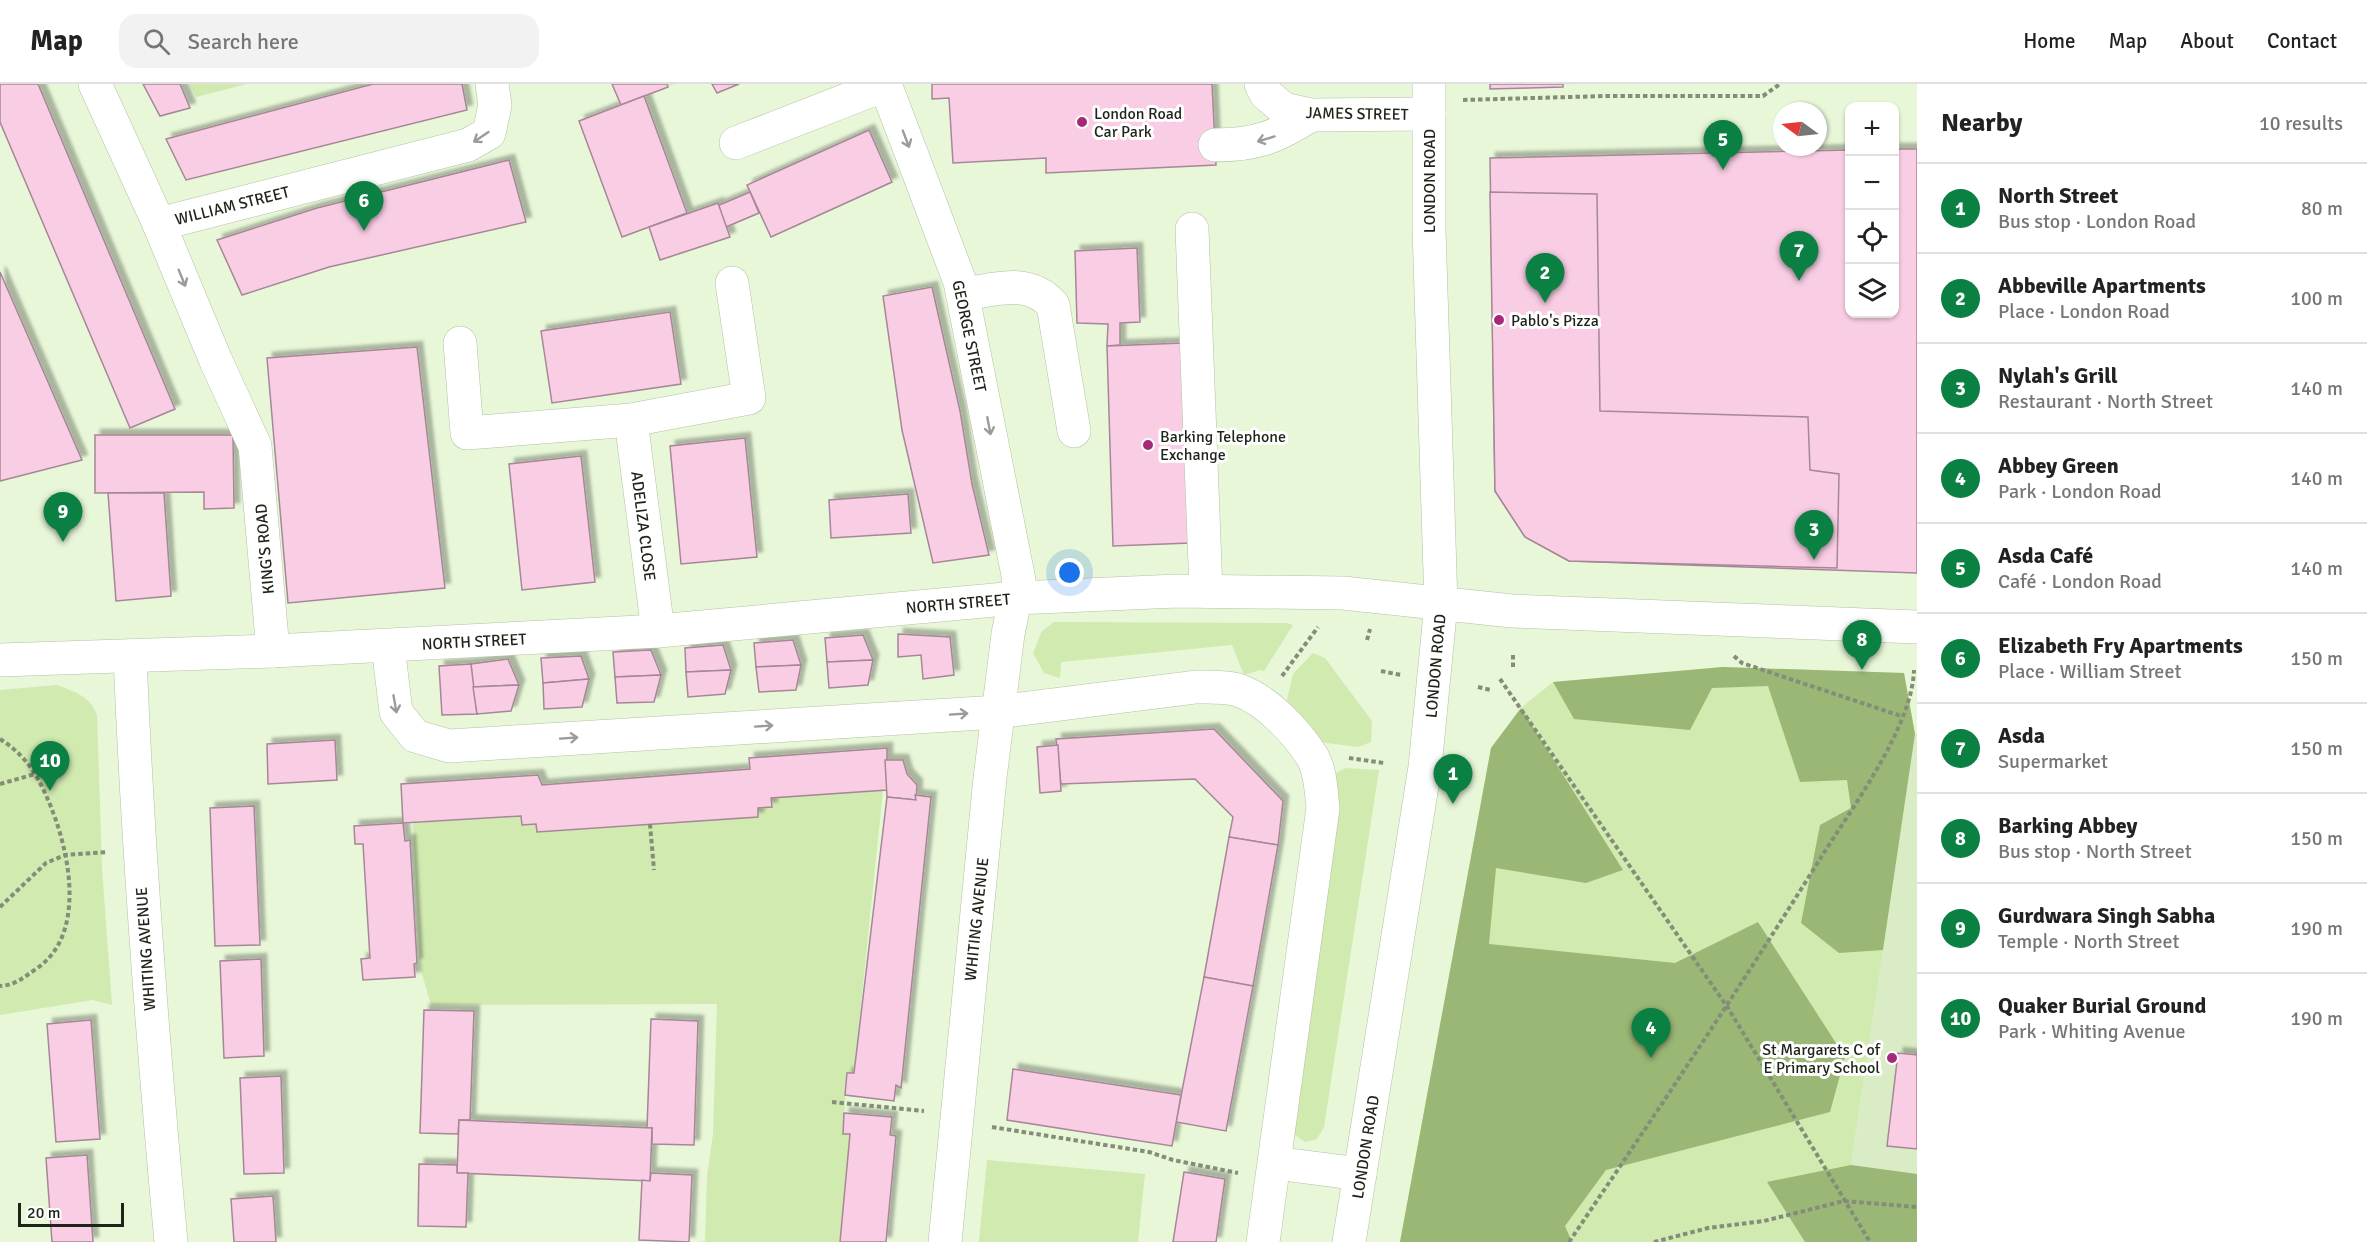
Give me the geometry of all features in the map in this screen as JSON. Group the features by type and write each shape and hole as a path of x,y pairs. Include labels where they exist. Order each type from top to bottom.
{"street":[{"path":"95,84 159,224"},
{"name":"WILLIAM STREET","path":"255,446 216,361 159,224 468,145 489,133 495,105 492,84"},
{"path":"736,143 885,84"},
{"name":"GEORGE STREET","path":"885,84 963,294 1019,580 1016,598"},
{"name":"JAMES STREET","path":"1261,84 1266,94 1284,109 1311,115 1429,100"},
{"name":"LONDON ROAD","path":"1348,1242 1425,767 1441,604 1429,229 1429,100"},
{"path":"1215,145 1244,145 1279,135 1311,115"},
{"path":"1192,229 1206,591"},
{"path":"460,343 467,433 631,420 749,398 732,283"},
{"path":"963,294 1020,286 1042,292 1053,305 1074,431"},
{"name":"ADELIZA CLOSE","path":"631,420 658,631"},
{"name":"KING'S ROAD","path":"255,446 273,651"},
{"name":"NORTH STREET","path":"0,660 388,646 658,631 1016,598 1206,591 1343,593 1512,612 1916,619"},
{"name":"WHITING AVENUE","path":"945,1242 998,712 1008,634 1016,598"},
{"path":"388,646 396,712 415,736 449,746 998,712 1196,687 1221,687 1239,691 1262,704 1277,716 1314,760 1321,784 1323,808 1263,1242"},
{"name":"WHITING AVENUE","path":"130,656 138,849 150,1015 171,1242"},
{"path":"1275,1163 1360,1174"}],"path":[{"path":"1429,100 1606,96 1763,96 1780,84"},
{"path":"1262,704 1318,627"},
{"path":"1513,655 1513,670"},
{"path":"1734,656 1742,663 1901,716"},
{"path":"1569,1242 1728,1008 1896,736 1913,685 1914,670"},
{"path":"1381,671 1403,675"},
{"path":"1500,679 1728,1008 1870,1242"},
{"path":"1478,687 1491,690"},
{"path":"0,739 14,748 35,774 52,811 65,855 71,900 57,945 44,964 21,981 0,986"},
{"path":"0,784 35,774"},
{"path":"650,824 654,870"},
{"path":"0,907 46,863 65,855 138,849"},
{"path":"832,1102 927,1112 927,1121"},
{"path":"984,1125 1149,1152 1173,1160 1245,1175 1275,1163"},
{"path":"1654,1242 1708,1228 1764,1221 1844,1201 1917,1207"}],"shaded area":[{"path":"190,84 247,84 196,97"},
{"path":"1054,622 1287,623 1293,625 1264,671 1244,675 1232,645 1061,662 1060,678 1044,673 1033,653 1042,631"},
{"path":"1313,653 1325,658 1372,721 1371,742 1358,747 1312,741 1285,708 1293,674"},
{"path":"1723,667 1904,673 1915,734 1851,1165 1917,1174 1917,1242 1400,1242 1491,748 1521,708 1553,682"},
{"path":"57,685 86,699 97,715 102,868 112,1005 93,1000 0,1015 0,690"},
{"name":"St Margarets C of E Primary School","path":"1915,734 1917,734 1917,1174 1851,1165"},
{"path":"1346,768 1379,770 1324,1127 1317,1139 1305,1142 1295,1135 1295,1125 1333,784 1336,773"},
{"path":"883,790 854,1073 847,1073 843,1133 850,1134 840,1242 700,1242 705,1241 707,1176 713,1134 717,1004 431,1005 420,967 413,823 521,816 536,824 537,832 758,817 758,808 771,807 771,798"},
{"path":"987,1160 1145,1174 1138,1242 979,1242"}],"green space":[{"path":"1723,667 1904,673 1915,734 1883,950 1839,953 1801,923 1820,825 1851,808 1847,780 1800,782 1768,686 1712,688 1690,730 1574,719 1553,682"},
{"path":"1521,708 1623,870 1586,883 1496,868 1489,944 1675,963 1758,922 1845,1057 1830,1112 1606,1170 1565,1226 1572,1242 1400,1242 1491,748"},
{"path":"1851,1165 1917,1174 1917,1242 1805,1242 1767,1182"}],"building":[{"path":"0,84 38,84 175,409 130,428 0,122"},
{"path":"143,84 180,84 190,108 160,116"},
{"path":"373,84 462,84 467,110 186,180 166,139"},
{"path":"612,84 667,84 668,87 621,105"},
{"path":"712,84 739,84 717,93"},
{"name":"London Road Car Park","path":"932,84 1212,84 1216,165 1046,173 1046,158 953,163 949,98 932,99"},
{"path":"1490,84 1563,84 1563,87 1490,89"},
{"path":"644,96 687,213 622,237 579,121"},
{"path":"869,130 892,182 771,237 747,185"},
{"path":"1899,149 1917,149 1917,573 1569,561 1525,537 1495,491 1490,158 1773,152 1773,156 1827,156 1827,151 1845,150 1845,318 1899,318"},
{"path":"509,160 526,222 329,267 242,295 217,240 317,208"},
{"path":"750,192 759,213 726,227 717,206"},
{"path":"1490,192 1597,194 1600,411 1808,417 1810,470 1839,474 1837,568 1569,561 1525,537 1495,491"},
{"path":"718,203 730,237 660,260 649,227"},
{"path":"1137,248 1140,322 1120,323 1120,345 1107,346 1108,324 1077,323 1075,251"},
{"path":"0,272 82,460 0,481"},
{"path":"932,287 960,411 972,484 989,555 933,563 902,430 883,296"},
{"path":"670,312 681,384 552,403 541,331"},
{"name":"Barking Telephone Exchange","path":"1184,343 1190,543 1113,546 1107,346"},
{"path":"417,347 445,588 288,603 267,358"},
{"path":"95,435 233,435 234,508 204,509 204,492 95,493"},
{"path":"745,438 757,557 681,564 670,446"},
{"path":"581,456 595,582 522,590 509,464"},
{"path":"108,493 164,493 171,596 116,601"},
{"path":"908,494 911,533 831,538 829,500"},
{"path":"898,634 950,637 954,675 923,679 921,655 898,657"},
{"path":"863,635 873,660 827,662 825,638"},
{"path":"793,640 801,665 756,667 754,643"},
{"path":"723,645 731,670 686,672 685,648"},
{"path":"651,650 661,675 615,677 613,652"},
{"path":"581,656 589,679 543,683 541,658"},
{"path":"508,659 519,685 473,687 471,664"},
{"path":"873,660 868,685 829,688 827,662"},
{"path":"471,664 477,714 442,715 439,666"},
{"path":"801,665 796,690 759,692 756,667"},
{"path":"731,670 725,694 688,697 686,672"},
{"path":"661,675 654,702 617,703 615,677"},
{"path":"589,679 582,707 544,709 543,683"},
{"path":"519,685 511,711 477,714 473,687"},
{"path":"1214,729 1283,801 1278,845 1229,837 1233,817 1195,779 1061,784 1056,739"},
{"path":"335,740 337,780 268,784 267,744"},
{"path":"1058,745 1061,791 1040,793 1037,747"},
{"path":"887,748 887,790 771,798 772,807 758,808 758,817 537,832 536,824 522,825 521,816 403,823 401,784 538,775 542,785 750,769 749,758"},
{"path":"885,760 903,760 907,774 917,785 916,800 887,797"},
{"path":"915,795 931,797 901,1088 896,1085 894,1101 845,1095 847,1073 854,1073 887,797 916,800"},
{"path":"254,806 260,945 215,946 210,808"},
{"path":"403,823 405,841 410,840 417,963 414,964 415,977 363,980 361,959 370,958 363,844 355,844 354,826"},
{"path":"1229,837 1278,845 1253,986 1204,977"},
{"path":"261,959 264,1056 224,1058 220,961"},
{"path":"1204,977 1253,986 1226,1131 1176,1122"},
{"path":"424,1010 474,1011 470,1120 459,1120 458,1134 420,1133"},
{"path":"651,1019 698,1021 694,1145 652,1144 652,1128 647,1128"},
{"path":"91,1020 100,1139 56,1142 47,1024"},
{"path":"1898,1053 1917,1055 1917,1149 1887,1146"},
{"path":"1013,1069 1181,1095 1172,1146 1007,1120"},
{"path":"281,1076 284,1173 244,1174 240,1078"},
{"path":"844,1113 892,1117 890,1135 896,1136 886,1242 840,1242 850,1134 843,1134"},
{"path":"459,1120 652,1128 650,1181 457,1173"},
{"path":"87,1155 93,1242 52,1242 46,1158"},
{"path":"419,1164 457,1165 457,1173 468,1173 466,1227 418,1226"},
{"path":"1184,1172 1225,1179 1216,1242 1173,1242"},
{"path":"651,1173 692,1175 689,1242 639,1240 642,1180 650,1181"},
{"path":"273,1196 276,1242 234,1242 231,1199"}],"place":[{"name":"London Road Car Park","path":"1082,122"},
{"name":"Asda Café","path":"1723,170"},
{"name":"Elizabeth Fry Apartments","path":"364,231"},
{"name":"Asda","path":"1799,281"},
{"name":"Abbeville Apartments","path":"1545,303"},
{"name":"Pablo's Pizza","path":"1499,320"},
{"name":"Barking Telephone Exchange","path":"1148,445"},
{"name":"Gurdwara Singh Sabha","path":"63,542"},
{"name":"Nylah's Grill","path":"1814,560"},
{"name":"Barking Abbey","path":"1862,670"},
{"name":"Quaker Burial Ground","path":"50,791"},
{"name":"North Street","path":"1453,804"},
{"name":"Abbey Green","path":"1651,1058"},
{"name":"St Margarets C of E Primary School","path":"1892,1058"}]}
